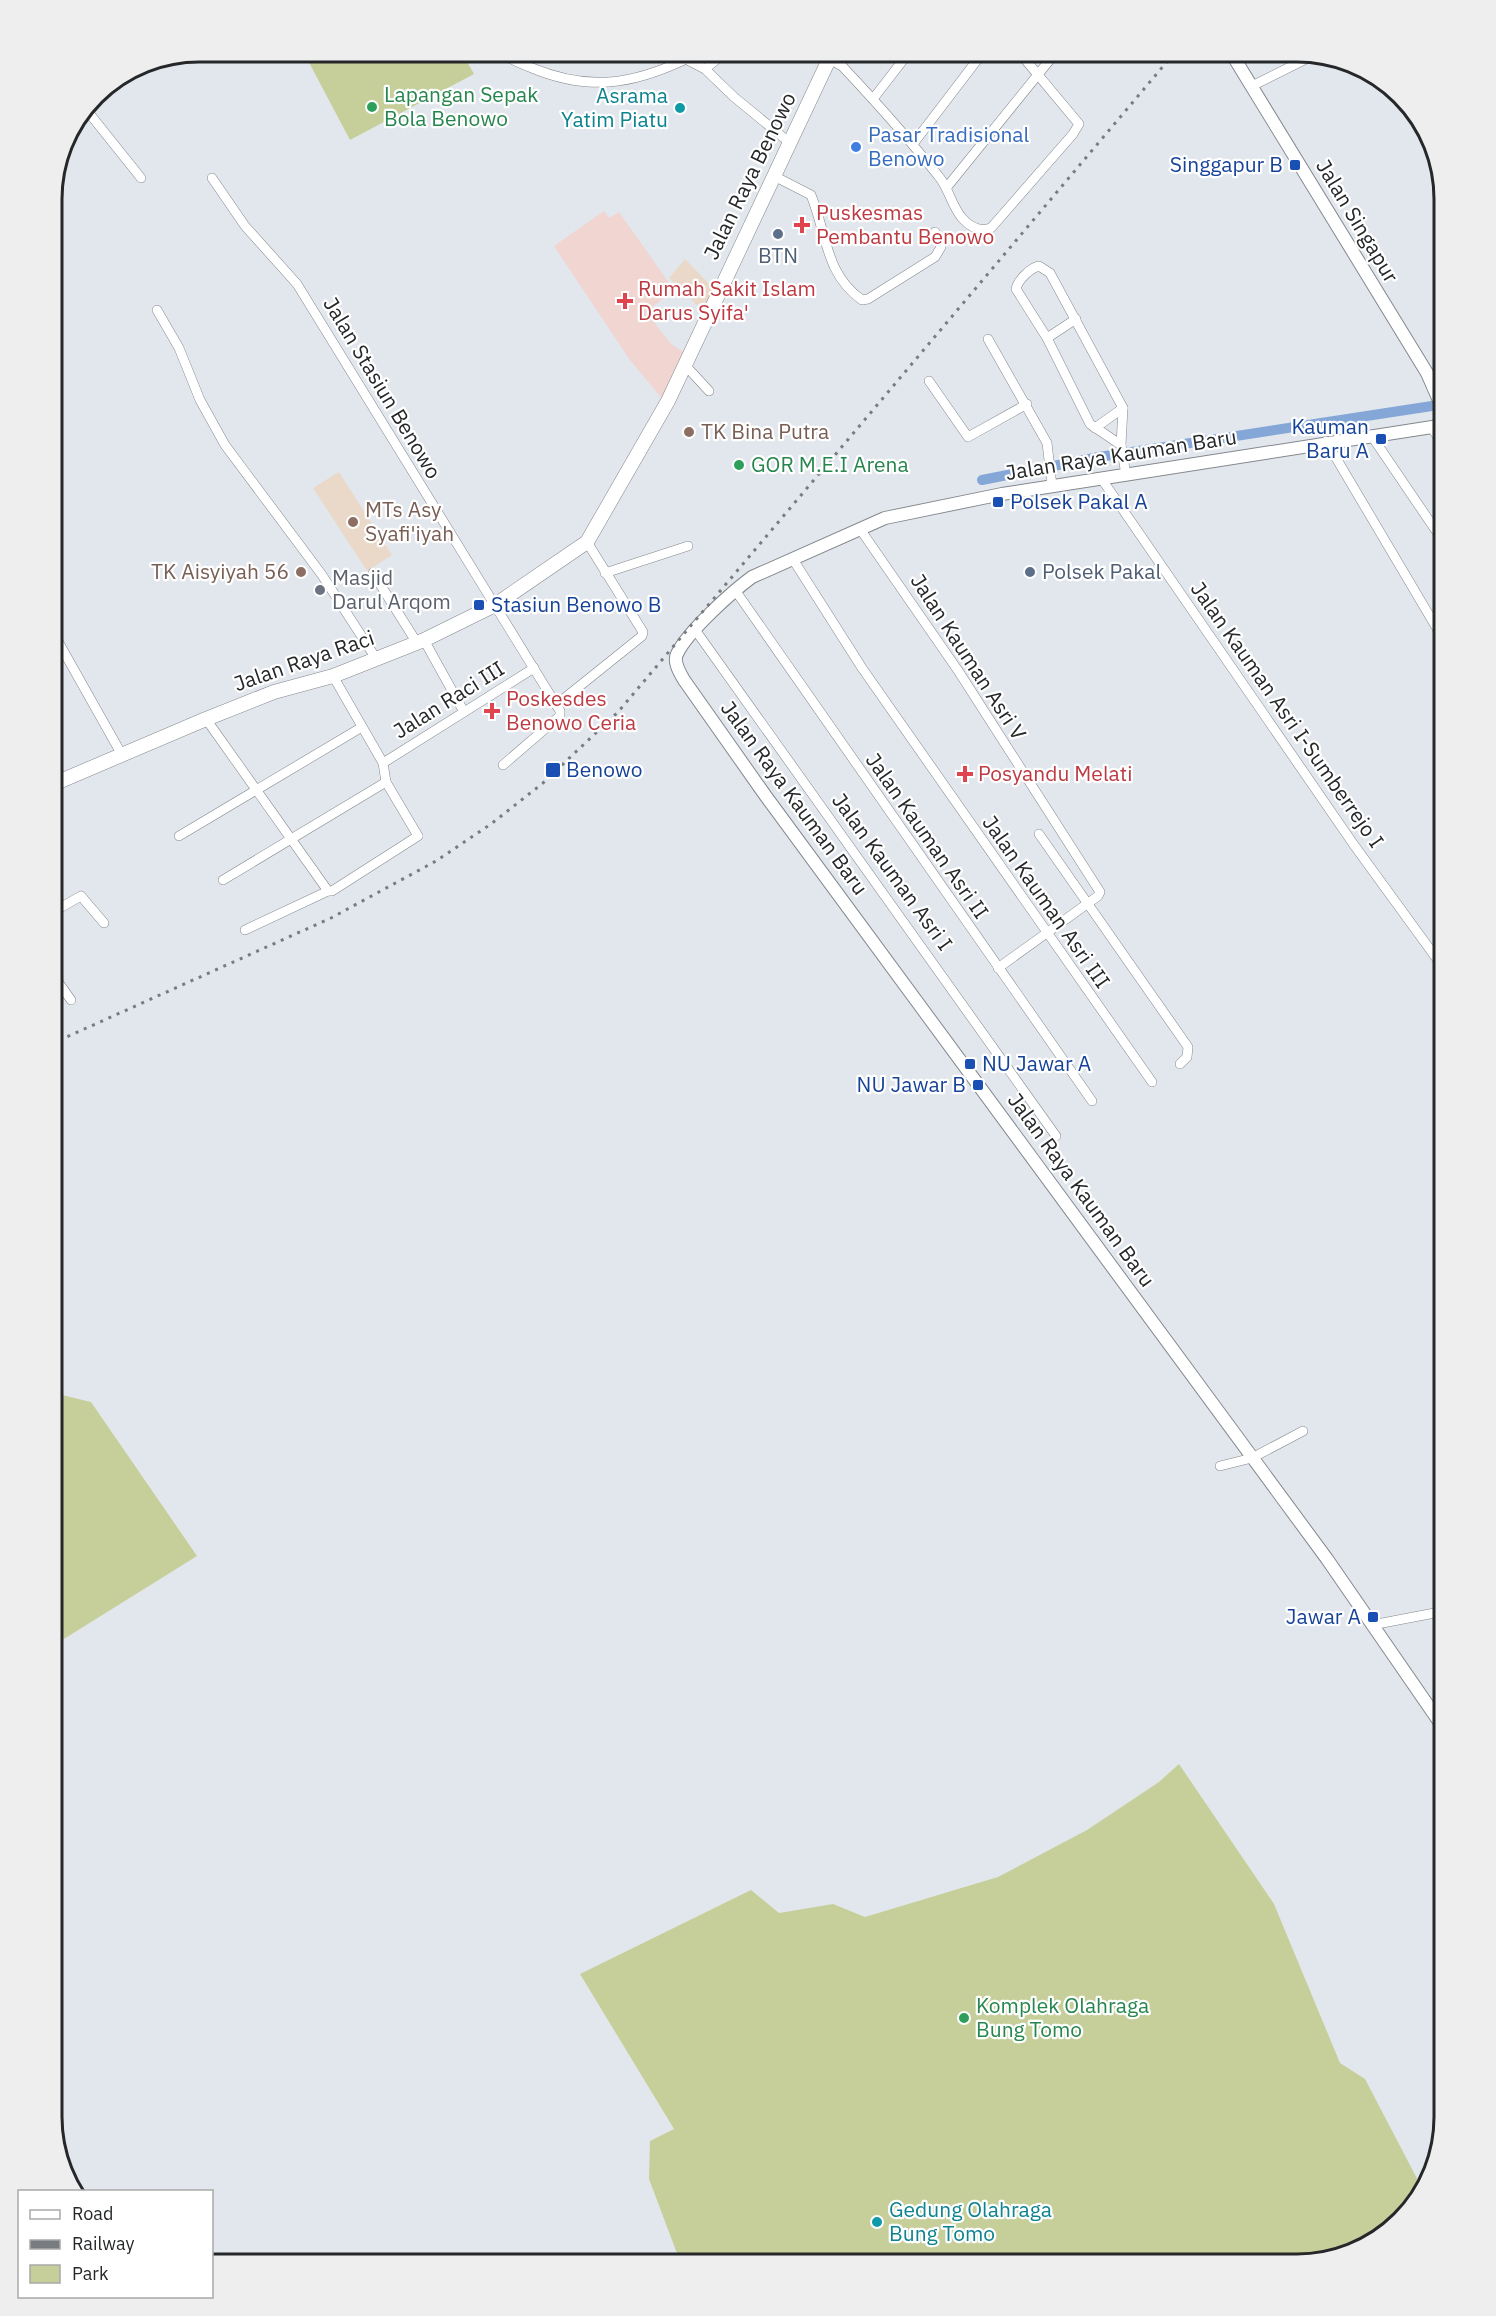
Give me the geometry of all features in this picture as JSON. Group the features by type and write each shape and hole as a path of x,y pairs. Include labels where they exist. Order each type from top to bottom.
{"main road":[{"name":"Jalan Raya Benowo","path":"587,542 662,412 828,62"},
{"name":"Jalan Raya Raci","path":"62,780 274,692 333,676 421,642 495,605 587,542"}],"street":[{"path":"518,62 549,75 596,84 657,72 680,62"},
{"path":"689,62 705,69 734,98 790,143"},
{"path":"705,69 714,62"},
{"path":"838,62 914,144 947,187 950,200 963,219 978,230 990,228 1073,134 1079,124 1025,62"},
{"path":"873,99 902,62"},
{"path":"914,144 976,62"},
{"path":"947,187 1048,62"},
{"name":"Jalan Singapur","path":"1237,62 1434,387"},
{"path":"1252,87 1300,62"},
{"path":"90,115 141,178"},
{"path":"774,176 811,195 822,221 836,275 862,300 868,299 935,257 940,247 935,232"},
{"name":"Jalan Stasiun Benowo","path":"212,178 245,226 297,284 556,705"},
{"path":"1121,445 1090,423 1047,338 1016,289 1018,283 1035,267 1050,273 1123,408 1121,445 1126,475"},
{"path":"157,310 179,348 200,400 225,446 316,567 377,660"},
{"path":"1047,338 1076,319"},
{"path":"988,339 1047,443 1052,482"},
{"path":"685,365 709,391"},
{"path":"928,381 968,438 1027,405"},
{"path":"1095,428 1123,408"},
{"path":"1431,427 1434,431"},
{"name":"Jalan Raya Kauman Baru","path":"1434,427 1326,441 1126,475 1052,482 885,518 794,561 761,572 735,590 677,654 677,663 684,680 1252,1458 1328,1558 1434,1714"},
{"path":"1371,435 1434,528"},
{"path":"1326,441 1434,623"},
{"name":"Jalan Kauman Asri I-Sumberrejo I","path":"1101,478 1354,845 1434,955"},
{"name":"Jalan Kauman Asri V","path":"860,529 959,672 1100,892 1087,904"},
{"path":"503,765 560,716 556,705 642,636 642,629 587,542"},
{"path":"605,573 688,546"},
{"name":"Jalan Kauman Asri III","path":"794,561 862,668 1046,934 1152,1082"},
{"path":"373,573 421,642 464,712"},
{"name":"Jalan Kauman Asri II","path":"735,590 1092,1101"},
{"name":"Jalan Kauman Asri I","path":"696,631 1056,1136"},
{"path":"62,648 122,754"},
{"name":"Jalan Raci III","path":"382,763 534,668"},
{"path":"244,930 328,891 417,837 386,782 382,763 333,676"},
{"path":"206,719 328,891"},
{"path":"179,836 362,728"},
{"path":"223,880 386,782"},
{"path":"1039,834 1188,1047 1187,1057 1180,1064"},
{"path":"62,907 80,896 104,923"},
{"path":"998,968 1087,904"},
{"path":"62,987 71,999"},
{"path":"1220,1466 1252,1458 1303,1431"},
{"path":"1372,1625 1434,1613"}],"shaded area":[{"name":"Rumah Sakit Islam Darus Syifa'","path":"604,211 609,218 619,212 674,290 646,312 671,344 688,355 663,400 630,360 554,246"},
{"path":"685,259 714,289 702,310 669,278"},
{"name":"MTs Asy Syafi'iyah","path":"339,472 392,555 367,571 313,488"}],"green space":[{"name":"Lapangan Sepak Bola Benowo","path":"309,62 467,62 474,74 350,140"},
{"path":"62,1395 91,1402 197,1556 62,1640"},
{"name":"Komplek Olahraga Bung Tomo","path":"1179,1764 1274,1904 1340,2063 1365,2079 1418,2181 1400,2208 1388,2220 1358,2240 1324,2252 1306,2254 677,2254 649,2179 650,2141 674,2129 580,1974 751,1890 779,1913 833,1904 865,1917 998,1877 1087,1830 1159,1782"}],"waterway":[{"path":"982,480 1099,457 1434,406"}],"railway":[{"path":"62,1039 331,918 436,861 491,824 543,783 618,712 1167,62"}],"place":[{"name":"Lapangan Sepak Bola Benowo","path":"372,107"},
{"name":"Asrama Yatim Piatu","path":"680,108"},
{"name":"Pasar Tradisional Benowo","path":"856,147"},
{"name":"Singgapur B","path":"1295,165"},
{"name":"Puskesmas Pembantu Benowo","path":"802,225"},
{"name":"BTN","path":"778,234"},
{"name":"Rumah Sakit Islam Darus Syifa'","path":"625,301"},
{"name":"TK Bina Putra","path":"689,432"},
{"name":"Kauman Baru A","path":"1381,439"},
{"name":"GOR M.E.I Arena","path":"739,465"},
{"name":"Polsek Pakal A","path":"998,502"},
{"name":"MTs Asy Syafi'iyah","path":"353,522"},
{"name":"TK Aisyiyah 56","path":"301,572"},
{"name":"Polsek Pakal","path":"1030,572"},
{"name":"Masjid Darul Arqom","path":"320,590"},
{"name":"Stasiun Benowo B","path":"479,605"},
{"name":"Poskesdes Benowo Ceria","path":"492,711"},
{"name":"Benowo","path":"553,770"},
{"name":"Posyandu Melati","path":"965,774"},
{"name":"NU Jawar A","path":"970,1064"},
{"name":"NU Jawar B","path":"978,1085"},
{"name":"Jawar A","path":"1373,1617"},
{"name":"Komplek Olahraga Bung Tomo","path":"964,2018"},
{"name":"Gedung Olahraga Bung Tomo","path":"877,2222"}]}
